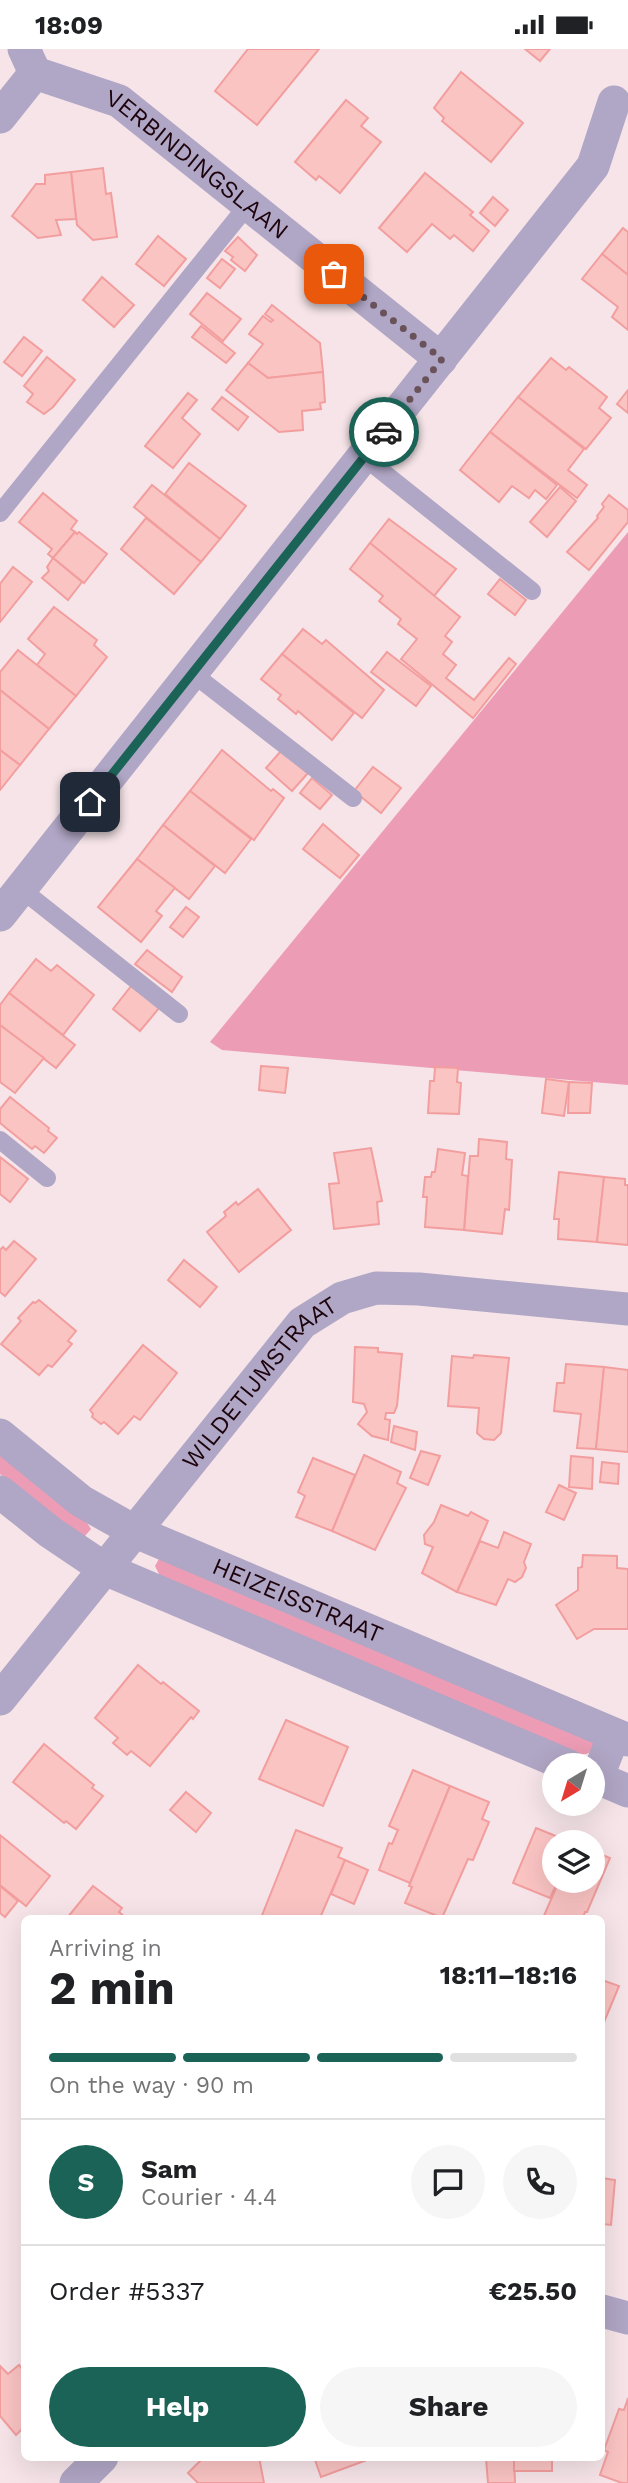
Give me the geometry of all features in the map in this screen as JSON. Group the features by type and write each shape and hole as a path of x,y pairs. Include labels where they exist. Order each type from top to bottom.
{"street":[{"name":"VERBINDINGSLAAN","path":"0,117 30,61 119,101 247,206 442,359"},
{"path":"0,915 593,166 614,102"},
{"name":"WILDETIJMSTRAAT","path":"0,1699 302,1323 342,1298 376,1288 419,1289 628,1309"},
{"name":"HEIZEISSTRAAT","path":"0,1435 82,1501 136,1532 621,1737 605,1753"},
{"name":"HEIZEISSTRAAT","path":"0,1492 50,1532 105,1569 542,1754"},
{"name":"HEIZEISSTRAAT","path":"606,1782 628,1791"},
{"path":"605,2312 628,2318"},
{"path":"76,2483 98,2461"}],"lane":[{"path":"0,513 247,206"},
{"path":"364,457 531,591"},
{"path":"192,673 353,798"},
{"path":"21,889 179,1014"},
{"path":"0,1140 47,1178"}],"shaded area":[{"path":"628,532 628,1085 222,1050 210,1042"},
{"path":"0,1448 84,1518 91,1529 85,1536 77,1537 0,1474"},
{"path":"160,1557 593,1736 597,1750 577,1753 161,1578 155,1566"}],"building":[{"path":"248,49 319,49 257,125 215,91"},
{"path":"525,49 550,49 540,61"},
{"path":"461,72 523,123 491,162 442,121 444,118 434,108"},
{"path":"346,100 368,118 361,126 381,142 340,193 319,176 316,180 295,162"},
{"path":"103,168 106,194 111,193 117,237 93,240 77,225 71,172"},
{"path":"71,172 76,219 56,220 61,235 38,238 12,216 36,184 45,184 45,175"},
{"path":"425,173 473,212 470,215 489,231 473,251 454,235 450,239 432,224 407,252 379,228"},
{"path":"493,197 508,210 495,226 480,213"},
{"path":"623,228 628,232 628,275 602,254"},
{"path":"158,236 186,259 164,286 136,264"},
{"path":"238,237 257,255 245,271 231,260 233,257 225,251"},
{"path":"602,254 628,275 628,330 612,317 618,307 582,279"},
{"path":"222,259 235,269 220,288 207,278"},
{"path":"102,277 134,305 114,327 83,300"},
{"path":"207,293 241,319 223,341 190,314"},
{"path":"272,305 320,343 323,372 268,378 248,363 263,344 249,334 263,316 271,322 273,320 265,314"},
{"path":"201,326 235,353 226,363 192,337"},
{"path":"24,337 42,351 22,376 4,362"},
{"path":"47,357 75,380 44,414 27,402 33,394 24,386"},
{"path":"551,358 566,370 569,367 607,397 599,408 611,418 586,449 518,397"},
{"path":"248,363 268,378 323,372 325,402 320,403 321,409 302,411 303,430 279,432 226,390"},
{"path":"628,390 628,413 617,404"},
{"path":"188,393 197,400 182,418 200,434 173,468 145,446"},
{"path":"222,397 248,417 238,430 212,409"},
{"path":"518,397 584,449 568,470 587,485 577,498 490,432"},
{"path":"490,432 557,485 546,499 535,490 529,498 512,486 499,502 460,470"},
{"path":"189,463 246,506 220,539 165,494"},
{"path":"152,485 220,539 201,562 134,507"},
{"path":"560,487 576,501 547,537 530,522"},
{"path":"43,493 77,521 71,529 75,532 53,558 48,554 52,549 19,522"},
{"path":"609,495 628,510 628,522 589,570 567,552 598,518 604,507 602,504"},
{"path":"146,518 201,562 174,594 121,549"},
{"path":"389,519 456,569 434,596 370,543"},
{"path":"75,532 79,532 107,554 84,583 53,558"},
{"path":"370,543 460,617 445,636 452,642 443,654 456,665 446,678 474,700 509,658 516,664 473,718 401,659 417,639 398,624 401,619 379,601 383,596 350,569"},
{"path":"53,558 82,582 68,600 42,578 49,571 47,567"},
{"path":"13,567 32,582 0,622 0,584"},
{"path":"500,579 526,600 515,615 488,594"},
{"path":"54,607 97,640 94,645 107,657 76,696 37,665 45,654 28,639"},
{"path":"303,629 322,644 326,640 384,690 362,718 282,654"},
{"path":"18,650 76,696 49,729 0,690 0,672"},
{"path":"387,652 431,686 416,706 371,672"},
{"path":"282,654 354,713 332,740 298,711 296,714 278,699 281,695 261,679"},
{"path":"0,690 49,729 20,765 0,750"},
{"path":"0,750 20,765 0,790"},
{"path":"222,750 271,791 273,789 284,798 254,840 190,791"},
{"path":"281,751 308,773 292,791 266,768"},
{"path":"373,767 401,788 381,813 354,791"},
{"path":"312,778 332,795 320,809 300,793"},
{"path":"190,791 251,839 225,873 163,825"},
{"path":"323,824 359,855 340,878 303,849"},
{"path":"163,825 215,866 189,899 137,859"},
{"path":"137,859 175,888 156,911 162,916 141,942 98,907"},
{"path":"186,907 199,917 183,937 170,927"},
{"path":"147,950 182,977 172,992 135,964"},
{"path":"36,959 51,971 57,965 94,995 63,1035 9,993"},
{"path":"132,985 160,1007 140,1031 113,1009"},
{"path":"9,993 75,1045 56,1068 0,1025 0,1005"},
{"path":"0,1025 44,1058 15,1093 0,1082"},
{"path":"261,1066 288,1068 285,1093 259,1090"},
{"path":"435,1067 458,1068 457,1082 461,1083 459,1114 428,1113 430,1081 434,1081"},
{"path":"546,1079 569,1082 564,1116 542,1113"},
{"path":"569,1082 592,1083 590,1113 568,1113"},
{"path":"10,1097 49,1128 48,1131 57,1138 44,1153 35,1146 32,1149 0,1123 0,1109"},
{"path":"479,1139 507,1142 506,1159 512,1160 509,1210 505,1209 502,1234 464,1230 470,1156 478,1156"},
{"path":"371,1148 382,1201 377,1202 379,1224 334,1229 329,1184 339,1183 334,1153"},
{"path":"438,1149 465,1153 462,1175 468,1176 464,1230 425,1227 425,1177 431,1177 432,1172 435,1172"},
{"path":"0,1157 28,1179 10,1202 0,1194"},
{"path":"559,1172 604,1177 597,1242 558,1239 559,1219 554,1219"},
{"path":"604,1177 625,1179 625,1185 628,1185 628,1245 597,1242"},
{"path":"258,1189 291,1230 239,1272 207,1232 226,1216 224,1212"},
{"path":"14,1241 36,1259 5,1296 0,1292 0,1250 3,1247 6,1250"},
{"path":"184,1260 217,1287 200,1307 168,1280"},
{"path":"39,1300 76,1331 68,1341 72,1344 52,1367 48,1365 39,1375 1,1344 21,1321 18,1318 33,1302"},
{"path":"143,1345 177,1373 140,1420 134,1416 118,1434 104,1422 101,1424 92,1417 90,1410"},
{"path":"355,1347 378,1348 378,1352 402,1354 397,1406 394,1413 386,1413 385,1419 390,1420 388,1440 372,1436 358,1424 367,1412 364,1404 353,1402"},
{"path":"474,1355 509,1358 501,1433 494,1440 484,1439 477,1433 479,1408 448,1406 452,1356 473,1358"},
{"path":"566,1364 604,1367 596,1449 577,1448 581,1414 554,1411 557,1383 564,1383"},
{"path":"604,1367 628,1370 628,1452 596,1449"},
{"path":"394,1426 417,1432 415,1450 391,1442"},
{"path":"421,1451 440,1456 428,1485 410,1478"},
{"path":"364,1455 401,1472 397,1483 406,1488 375,1550 332,1531"},
{"path":"571,1456 593,1458 592,1489 569,1487"},
{"path":"313,1458 355,1475 332,1531 296,1517 305,1496 298,1492"},
{"path":"602,1462 619,1464 618,1484 600,1482"},
{"path":"559,1485 576,1493 564,1520 546,1512"},
{"path":"441,1505 468,1516 471,1512 488,1521 457,1592 422,1573 433,1547 425,1544 424,1535 434,1522"},
{"path":"504,1532 531,1544 522,1577 515,1582 508,1579 496,1605 457,1592 480,1541 498,1548"},
{"path":"583,1555 617,1556 617,1568 628,1569 628,1629 594,1629 577,1639 556,1605 578,1590 578,1568 582,1567"},
{"path":"138,1665 199,1711 150,1766 131,1751 127,1755 113,1743 118,1738 95,1718"},
{"path":"286,1720 348,1747 323,1806 259,1779"},
{"path":"44,1744 94,1785 92,1788 103,1796 76,1829 66,1821 64,1823 13,1782"},
{"path":"413,1770 450,1786 410,1883 379,1870 389,1843 392,1844 398,1830 389,1826"},
{"path":"450,1786 489,1802 482,1819 489,1822 473,1860 468,1859 443,1915 435,1915 405,1903 412,1887 409,1886"},
{"path":"186,1792 211,1813 196,1832 170,1810"},
{"path":"536,1828 542,1830 542,1893 552,1893 550,1898 513,1883"},
{"path":"296,1830 342,1848 338,1857 345,1860 321,1915 262,1915"},
{"path":"0,1835 50,1876 26,1906 0,1885"},
{"path":"605,1856 610,1858 605,1870"},
{"path":"345,1860 368,1870 354,1904 331,1894"},
{"path":"0,1886 18,1901 5,1917 0,1913"},
{"path":"93,1886 122,1908 119,1912 122,1915 69,1915"},
{"path":"554,1893 595,1893 584,1915 544,1915"},
{"path":"605,1981 619,1986 605,2020"},
{"path":"605,2178 615,2180 611,2225 605,2224"},
{"path":"19,2365 21,2367 21,2430 16,2435 0,2416 0,2366 8,2374"},
{"path":"628,2398 628,2483 600,2475 608,2452 605,2447 619,2409 624,2410"},
{"path":"200,2461 260,2461 264,2483 198,2483 188,2473"},
{"path":"315,2461 364,2461 321,2477"},
{"path":"486,2461 514,2461 515,2483 488,2483"},
{"path":"514,2461 552,2461 552,2471 514,2471"}],"way so far":[{"path":"334,274 442,359 384,432"}],"route":[{"path":"90,802 384,432"}]}
